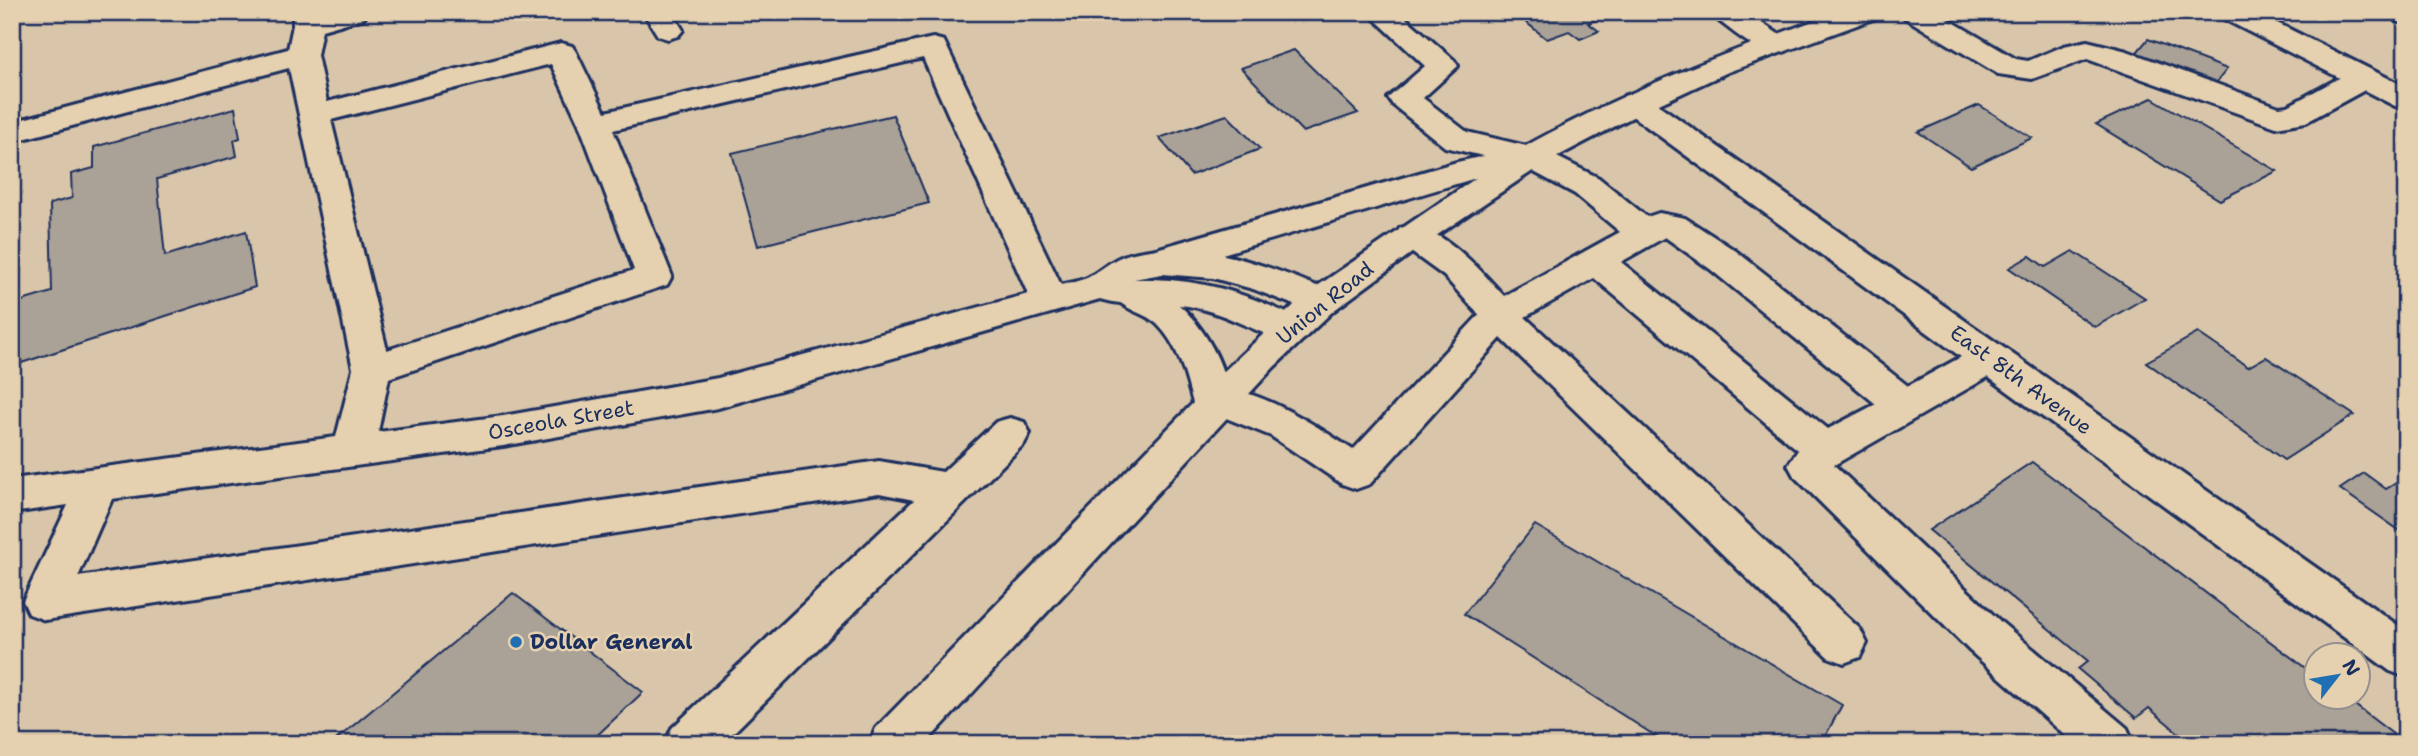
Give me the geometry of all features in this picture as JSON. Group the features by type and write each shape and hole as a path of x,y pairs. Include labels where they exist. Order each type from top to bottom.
{"main road":[{"path":"353,452 372,369 302,55 307,18 354,12"},
{"path":"1381,12 1443,66 1404,98 1456,140 1531,157 1587,186 1644,233"},
{"path":"1725,12 1774,45"},
{"name":"Union Road","path":"893,744 1217,403 1320,302 1412,236 1531,157 1635,103 1717,66 1866,12"},
{"path":"1915,12 2009,68 2032,70 2075,51 2087,50 2116,57 2276,117 2295,116 2363,78"},
{"path":"2231,12 2406,99"},
{"path":"2401,12 2406,15"},
{"path":"595,124 933,47 1051,301"},
{"path":"314,115 561,52 595,124 654,276 372,369"},
{"path":"12,132 302,55"},
{"name":"East 8th Avenue","path":"1635,103 2406,657"},
{"path":"1159,261 1469,169 1531,157"},
{"path":"1115,290 1170,314 1198,352 1217,403 1285,425 1356,473 1500,316 1659,225 1673,226 1723,260 1906,406"},
{"path":"1412,236 1457,267 1500,316 1844,643"},
{"path":"1595,260 1825,449"},
{"name":"Osceola Street","path":"1115,290 1126,268 1159,261 1198,263 1237,269 1267,278 1320,302"},
{"name":"Osceola Street","path":"12,496 503,431 718,393 1051,301 1115,290 1172,291 1207,296 1251,311 1291,330"},
{"path":"1990,358 1825,449 1808,465 2090,737"},
{"path":"689,744 1010,433"},
{"path":"98,485 46,601 879,477 951,490"}],"building":[{"path":"1513,12 1605,12 1609,15 1588,23 1599,31 1580,39 1569,31 1547,39"},
{"path":"2148,39 2227,69 2211,89 2132,58"},
{"path":"1294,50 1358,113 1303,132 1241,68"},
{"path":"2152,98 2277,171 2220,200 2096,124"},
{"path":"1979,105 2032,138 1971,167 1918,132"},
{"path":"235,108 240,138 234,140 237,156 157,179 165,256 246,231 255,287 12,366 12,304 52,292 50,204 72,198 71,174 94,168 94,147"},
{"path":"893,115 929,203 758,246 732,153"},
{"path":"1227,115 1260,149 1191,175 1159,138"},
{"path":"2073,251 2145,298 2095,327 2009,268 2030,256 2045,267"},
{"path":"2198,333 2248,367 2266,357 2354,415 2284,460 2146,362"},
{"path":"2032,462 2302,665 2302,710 2361,710 2406,744 2192,744 2149,708 2136,718 2078,669 2088,661 1929,530"},
{"path":"2364,473 2386,489 2406,477 2406,535 2340,489"},
{"path":"1535,525 1842,705 1821,744 1668,744 1464,614"},
{"name":"Dollar General","path":"513,593 643,692 588,744 331,744"}],"place":[{"name":"Dollar General","path":"516,642"}]}
